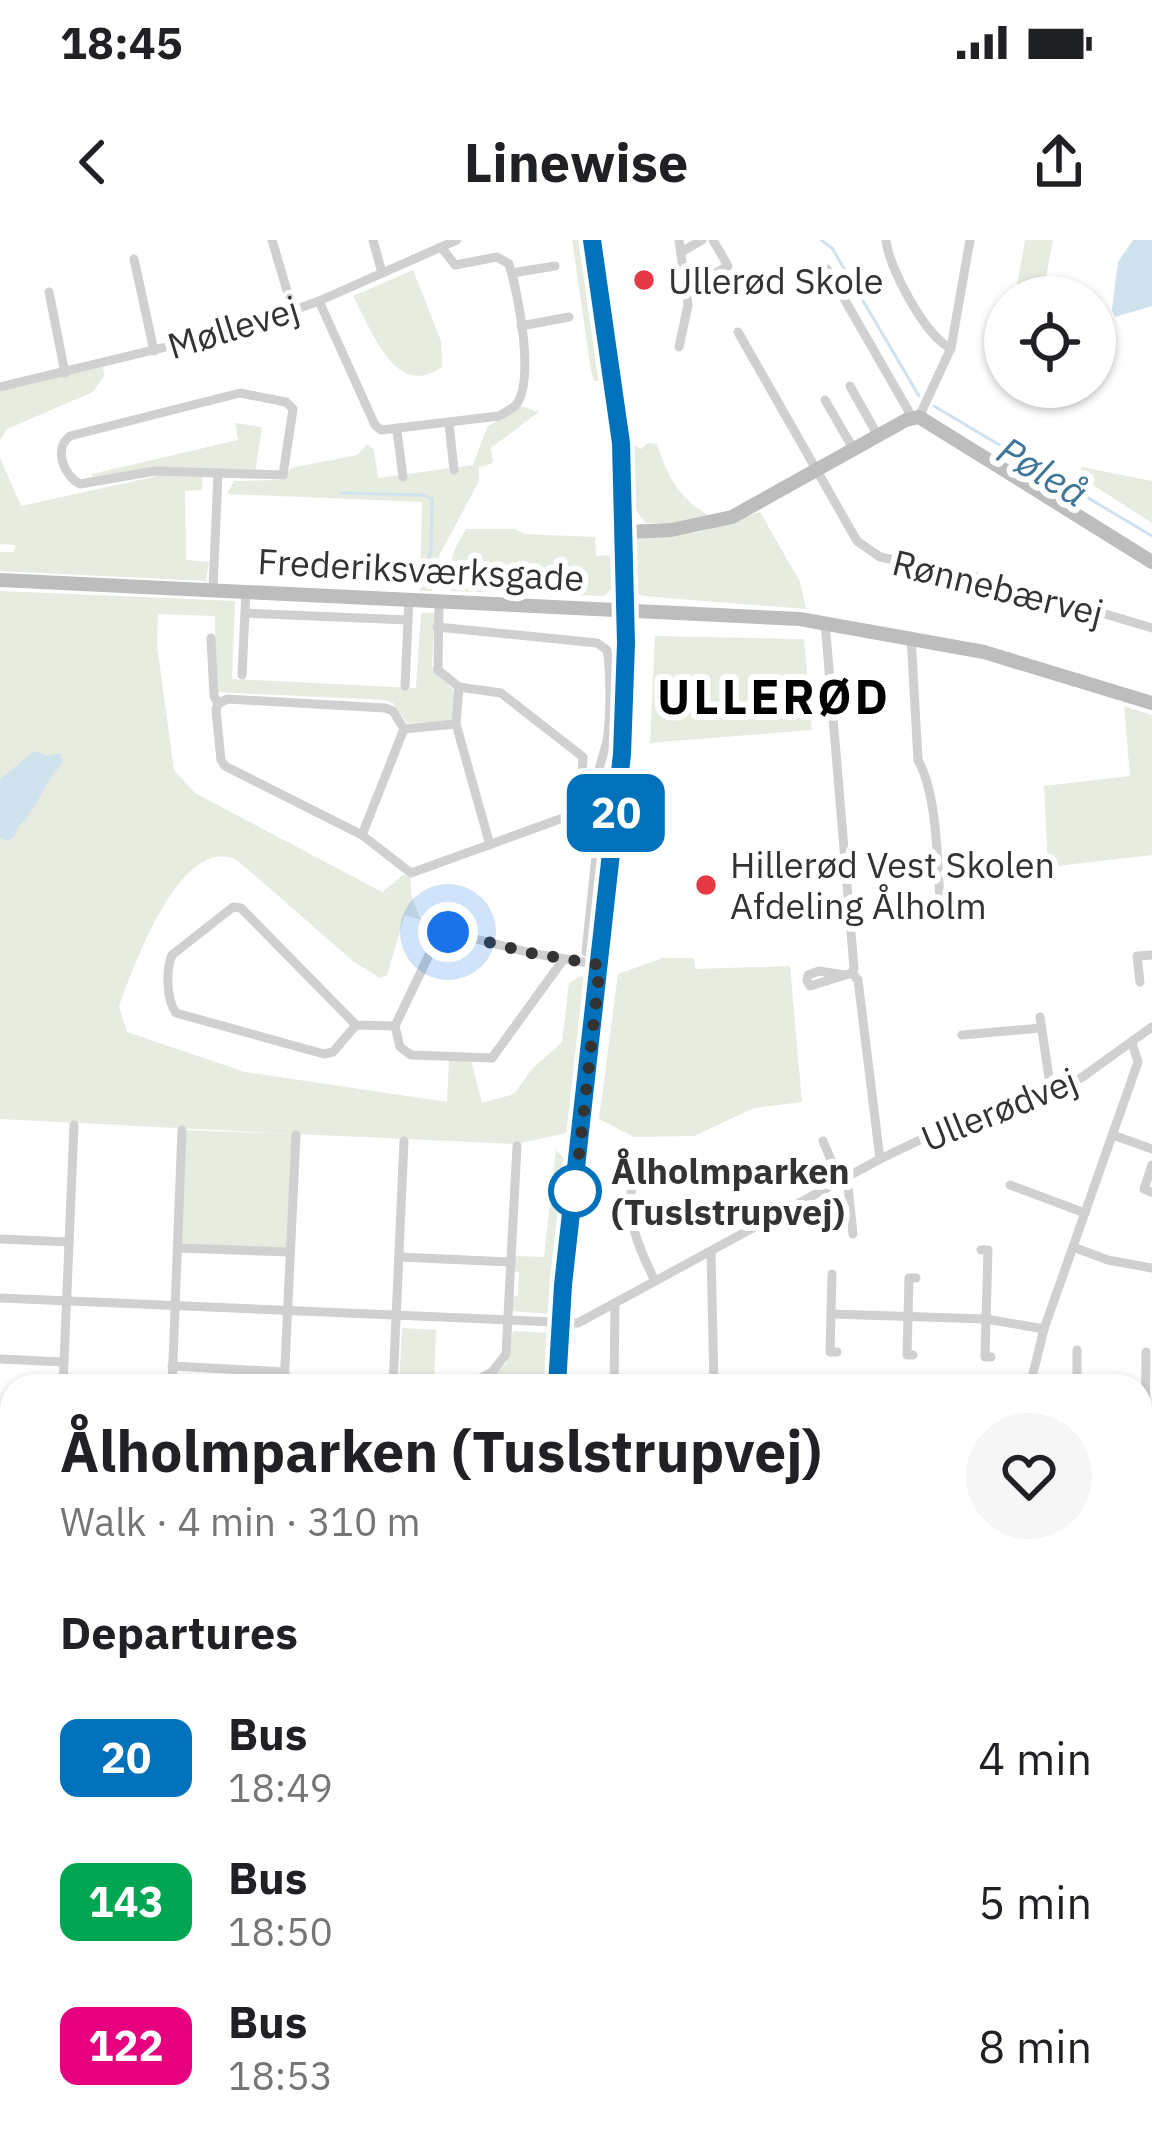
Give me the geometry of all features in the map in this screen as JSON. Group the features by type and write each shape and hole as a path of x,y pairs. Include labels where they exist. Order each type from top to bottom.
{"street":[{"path":"272,240 293,311"},
{"path":"373,240 382,273"},
{"name":"Møllevej","path":"0,387 154,351 293,311 457,240"},
{"path":"558,1374 622,754 625,532 610,348 592,240"},
{"path":"679,347 688,304 680,246 702,240"},
{"path":"687,290 728,266 712,240"},
{"path":"886,240 892,268 937,342 951,348"},
{"path":"625,532 671,530 732,517 915,417 951,348 970,240"},
{"path":"319,301 381,430 499,416 520,397 526,356 509,264 496,257 454,265 441,247"},
{"path":"134,259 154,351"},
{"path":"512,273 555,266"},
{"path":"827,269 915,417 1152,562"},
{"path":"49,292 65,373"},
{"path":"521,326 569,317"},
{"name":"Rønnebærvej","path":"738,332 857,541 880,557 995,581 1152,628"},
{"path":"850,386 878,436"},
{"path":"240,393 290,405 294,416 284,475 218,474 154,472 80,484 70,477 60,446 70,436 240,393"},
{"path":"825,400 854,450"},
{"path":"449,424 454,470"},
{"path":"397,430 403,477"},
{"path":"213,589 218,474"},
{"name":"Frederiksværksgade","path":"0,580 825,622 910,636 1045,668 1152,703"},
{"path":"242,675 245,591"},
{"path":"405,686 409,598"},
{"path":"211,638 225,766 362,835 411,873 574,814 580,807 584,761 580,753 501,692 459,687 436,667 439,599"},
{"path":"244,613 408,620"},
{"path":"825,622 848,974 858,980 880,1159"},
{"path":"437,627 604,646 609,656 607,743 599,759 593,815 599,828 586,952"},
{"path":"910,636 918,760 927,787 941,914"},
{"path":"459,687 456,724 490,845"},
{"path":"218,704 227,699 385,708 404,729"},
{"path":"404,729 456,724"},
{"path":"362,835 404,729"},
{"path":"582,785 596,787"},
{"path":"356,1025 333,1052 324,1054 176,1012 170,1004 169,962 233,908 242,908 356,1025 395,1025"},
{"path":"563,960 492,1058 411,1055 400,1047 395,1025 439,936 448,932 600,965"},
{"path":"1140,982 1137,956 1152,955"},
{"path":"962,1035 1040,1023 1051,1091"},
{"name":"Ullerødvej","path":"560,1325 578,1323 880,1159 945,1128 1051,1091 1092,1071 1152,1027"},
{"path":"1033,1374 1044,1329 1138,1062 1132,1043"},
{"path":"64,1374 74,1125"},
{"path":"172,1374 182,1130"},
{"path":"1113,1135 1152,1149"},
{"path":"172,1366 285,1372 296,1136"},
{"path":"393,1374 404,1141"},
{"path":"823,1141 844,1179 853,1234"},
{"path":"485,1374 501,1364 506,1354 517,1146"},
{"path":"639,1166 632,1180 631,1232 655,1281"},
{"path":"1150,1192 1144,1190 1152,1166"},
{"path":"1010,1185 1085,1213"},
{"path":"0,1238 69,1242"},
{"path":"1073,1247 1152,1268"},
{"path":"178,1248 290,1252"},
{"path":"981,1250 988,1250 985,1357 991,1357"},
{"path":"711,1251 714,1374"},
{"path":"399,1257 511,1262"},
{"path":"832,1274 830,1352 837,1352"},
{"path":"913,1355 907,1355 909,1278 916,1278"},
{"path":"0,1298 560,1325"},
{"path":"614,1374 615,1303"},
{"path":"831,1314 986,1319 1044,1329"},
{"path":"1077,1350 1077,1374"},
{"path":"1146,1352 1146,1374"},
{"path":"0,1359 64,1362"}],"shaded area":[{"path":"572,240 587,240 609,380 594,381 591,371"},
{"path":"1025,240 1053,240 1046,276 1019,276"},
{"path":"413,270 441,341 442,367 425,375 411,375 387,356 353,296"},
{"path":"103,367 104,376 93,392 7,429 0,440 0,390"},
{"path":"521,406 539,412 491,448 493,463 479,467 479,481 439,556 432,591 420,591 422,502 227,494 234,481 282,480 291,468 357,455 367,444 374,450 378,478 473,465 487,427"},
{"path":"235,423 262,427 255,474 158,468 93,480 92,474 238,440"},
{"path":"626,440 641,449 648,443 657,444 675,485 708,515 646,523 631,495"},
{"path":"0,458 21,506 162,475 202,477 202,490 185,491 186,560 209,562 206,581 0,571 0,552 14,552 15,545 0,544"},
{"path":"1082,467 1152,481 1152,523 1079,476"},
{"path":"760,512 800,582 806,609 641,596 635,591 631,544 637,538 699,532"},
{"path":"466,529 595,537 596,556 617,555 614,587 604,596 450,591 452,558"},
{"path":"0,591 235,601 232,679 416,688 421,613 435,613 432,666 454,691 455,721 407,723 393,703 384,700 216,692 215,616 158,614 157,645 174,770 195,793 382,892 403,875 410,876 421,920 405,915 387,975 380,978 354,962 237,860 216,857 196,866 178,885 147,937 119,1007 127,1032 245,1072 447,1102 449,1060 471,1060 482,1103 514,1094 531,1070 562,1042 569,983 581,976 588,979 575,1131 516,1144 296,1134 290,1252 178,1248 182,1130 293,1134 0,1119"},
{"path":"655,636 804,639 812,730 650,743"},
{"path":"1124,706 1152,715 1152,855 1048,867 1044,786 1130,776"},
{"path":"663,958 694,958 695,969 790,966 802,1102 754,1108 694,1136 634,1137 599,1119 618,974"},
{"path":"556,1150 567,1162 563,1193 567,1194 552,1314 512,1311 519,1272 514,1271 514,1256 544,1257"},
{"path":"402,1328 436,1330 434,1374 400,1374"},
{"path":"513,1331 550,1333 549,1374 492,1374 506,1364"}],"water":[{"path":"1133,240 1152,240 1152,306 1116,317 1118,262"},
{"path":"35,751 48,756 60,753 63,763 8,841 0,838 0,779"}],"waterway":[{"name":"Pøleå","path":"821,240 832,248 919,396"},
{"name":"Pøleå","path":"934,406 1152,536"},
{"path":"341,493 432,499 431,551 426,564"}],"bus line":[{"name":"20","path":"558,1374 563,1285 622,754 626,643 621,443 592,240"}],"place":[{"name":"Ullerød Skole","path":"644,280"},
{"name":"Hillerød Vest Skolen Afdeling Ålholm","path":"706,885"},
{"name":"Ålholmparken (Tuslstrupvej)","path":"575,1191"}],"district":[{"name":"ULLERØD","path":"774,696"}],"route":[{"path":"448,932 600,965 575,1191"}]}
